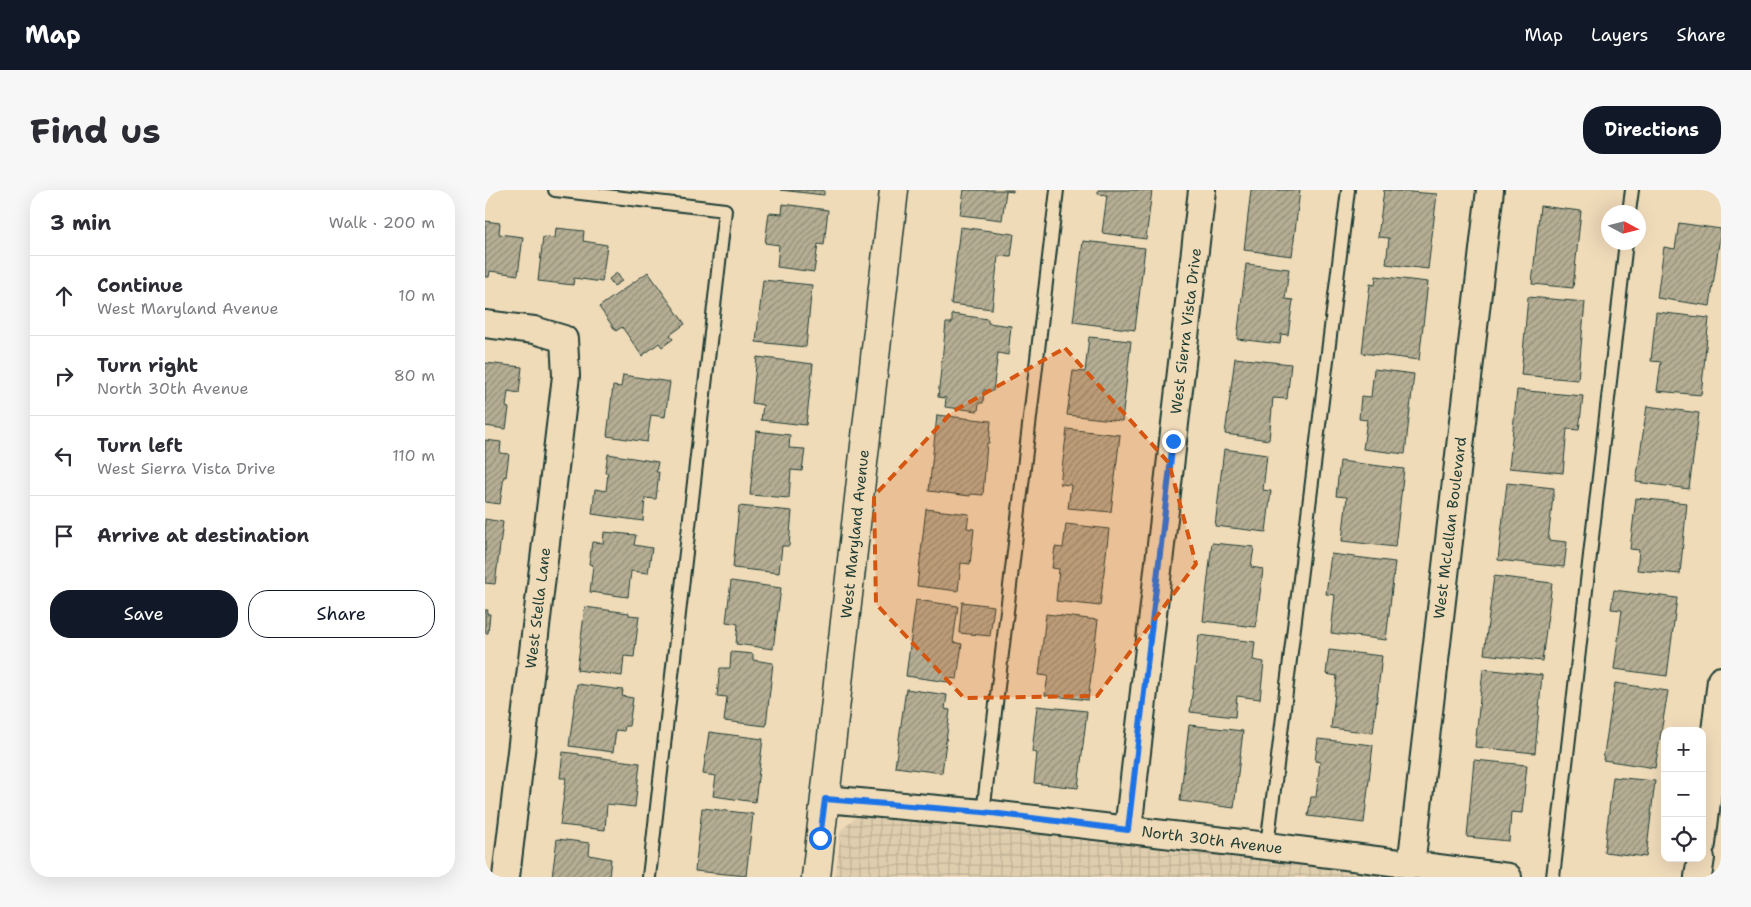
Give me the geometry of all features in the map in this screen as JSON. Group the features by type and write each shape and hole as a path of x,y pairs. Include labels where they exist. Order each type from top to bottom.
{"street":[{"name":"West Maryland Avenue","path":"816,877 894,190"},
{"name":"West Sierra Vista Drive","path":"1128,830 1202,190"},
{"name":"West McLellan Boulevard","path":"1411,866 1490,190"},
{"name":"West Stella Lane","path":"485,324 534,330 564,339 567,376 506,877"},
{"path":"1705,817 1721,680"},
{"name":"North 30th Avenue","path":"825,799 983,812 1508,877"},
{"path":"1699,877 1701,862"}],"lane":[{"path":"555,190 725,210 649,877"},
{"path":"983,812 1057,190"},
{"path":"1267,846 1348,190"},
{"path":"1630,205 1632,190"},
{"path":"1553,877 1625,250"}],"highlighted area":[{"path":"1065,348 1169,463 1196,564 1097,696 964,698 876,604 874,496 952,412"}],"shaded area":[{"path":"872,803 1512,877 835,877 841,830"}],"building":[{"path":"780,190 824,190 824,195"},
{"path":"964,190 1013,190 1013,192 1006,191 1002,220 960,215"},
{"path":"1098,190 1152,190 1146,239 1102,233 1107,195 1098,194"},
{"path":"1251,190 1300,190 1292,256 1244,250"},
{"path":"1384,190 1437,194 1428,269 1386,264 1389,238 1378,237"},
{"path":"783,204 828,210 824,245 818,244 814,272 777,267 779,245 765,243 769,213 782,214"},
{"path":"1540,206 1581,211 1573,288 1532,284"},
{"path":"485,221 500,223 499,234 523,237 518,275 490,271 489,277 485,277"},
{"path":"1679,223 1721,229 1710,306 1657,298 1664,247 1675,249"},
{"path":"960,227 1014,234 1011,257 998,256 992,309 951,304"},
{"path":"556,228 584,231 583,241 607,245 602,282 574,278 573,285 538,281 543,237 555,238"},
{"path":"1083,241 1145,248 1135,330 1073,322"},
{"path":"1246,264 1289,269 1285,299 1293,300 1288,335 1281,334 1280,344 1237,339"},
{"path":"648,272 685,324 670,335 673,339 662,347 659,343 642,356 622,327 616,331 599,307"},
{"path":"617,273 622,281 614,286 609,279"},
{"path":"1376,276 1428,282 1419,360 1362,353 1370,284 1375,285"},
{"path":"763,280 812,285 806,347 756,342"},
{"path":"1528,297 1585,302 1578,380 1521,375"},
{"path":"1656,312 1709,318 1701,395 1657,391 1661,362 1651,361"},
{"path":"952,314 988,319 988,323 1011,326 1008,355 998,353 993,391 984,390 983,403 979,403 978,411 945,407 946,398 938,397 946,323 952,323"},
{"path":"1089,337 1131,341 1122,421 1067,415 1073,371 1085,372"},
{"path":"757,357 813,364 806,425 761,420 763,405 752,403"},
{"path":"1235,358 1291,364 1287,399 1273,398 1269,440 1225,434"},
{"path":"485,363 522,367 519,393 508,391 506,407 509,408 506,429 485,426"},
{"path":"1374,369 1414,374 1405,454 1363,449 1367,420 1359,419 1361,396 1371,397"},
{"path":"623,375 670,382 665,417 651,415 647,442 607,436 613,386 621,387"},
{"path":"1517,390 1583,396 1579,430 1567,429 1563,473 1509,468"},
{"path":"1647,406 1699,413 1689,489 1636,482"},
{"path":"937,415 991,421 989,443 987,443 983,495 971,494 970,496 929,491"},
{"path":"1067,429 1120,435 1111,512 1068,508 1071,485 1060,484"},
{"path":"756,431 790,435 789,448 805,449 802,471 791,470 789,498 750,495"},
{"path":"485,440 501,442 500,453 509,454 500,504 485,502"},
{"path":"1224,449 1267,455 1263,490 1271,491 1266,532 1215,526"},
{"path":"608,454 658,462 656,472 659,472 656,499 645,498 643,521 592,514 595,489 606,491 608,473 605,473"},
{"path":"1340,461 1404,469 1395,547 1342,541 1347,497 1336,496"},
{"path":"1507,483 1554,488 1548,540 1567,542 1564,567 1498,560"},
{"path":"1636,498 1687,503 1680,574 1637,570 1639,550 1630,549"},
{"path":"739,506 792,511 789,546 782,546 779,573 733,568"},
{"path":"926,509 969,514 967,528 974,529 970,564 961,563 958,591 917,586"},
{"path":"485,519 503,522 495,584 485,583"},
{"path":"1066,524 1109,529 1100,606 1056,601 1059,569 1052,568 1055,547 1063,548"},
{"path":"604,532 636,535 634,545 652,548 648,573 631,571 628,597 590,592 593,565 589,564 592,542 603,543"},
{"path":"1212,543 1254,547 1251,567 1263,569 1256,627 1203,621"},
{"path":"1331,554 1395,562 1386,640 1331,633 1335,595 1326,594"},
{"path":"1494,576 1552,583 1542,661 1484,654"},
{"path":"731,581 781,588 773,649 736,644 738,624 726,622"},
{"path":"1614,590 1677,598 1667,676 1614,669 1622,610 1611,609"},
{"path":"916,600 958,606 953,642 962,644 957,679 948,678 948,682 906,676"},
{"path":"962,602 994,606 990,636 959,633"},
{"path":"585,607 639,616 634,657 624,656 622,676 577,670"},
{"path":"485,610 488,610 487,614 490,614 488,633 485,633"},
{"path":"1046,614 1098,620 1088,700 1045,695 1048,676 1039,675"},
{"path":"1199,635 1255,642 1253,660 1264,662 1260,699 1237,696 1235,717 1190,712"},
{"path":"1329,650 1382,656 1373,733 1331,728 1337,676 1326,674"},
{"path":"731,652 753,654 753,660 773,663 766,726 724,721 727,697 717,696 720,668 730,668"},
{"path":"1483,669 1542,675 1535,753 1475,747"},
{"path":"1615,683 1668,691 1655,768 1603,760"},
{"path":"577,684 623,690 622,696 633,698 629,726 625,726 624,731 616,730 613,752 569,746"},
{"path":"906,689 947,695 945,709 950,710 942,773 895,767"},
{"path":"1037,706 1087,711 1078,788 1034,783 1037,753 1032,752"},
{"path":"1189,725 1243,731 1234,808 1180,801"},
{"path":"709,732 763,739 755,802 713,796 716,776 703,774"},
{"path":"1318,739 1373,745 1364,823 1308,816 1311,797 1316,797 1320,762 1315,761"},
{"path":"563,752 640,763 635,807 607,804 605,830 560,825 566,778 560,778"},
{"path":"1474,760 1527,765 1522,813 1511,812 1509,841 1467,837"},
{"path":"1613,777 1655,781 1646,857 1604,852"},
{"path":"702,808 753,814 746,876 695,871"},
{"path":"557,839 590,843 589,855 611,859 609,877 552,877"}],"route":[{"path":"820,838 825,799 983,812 1128,830 1173,441"}]}
